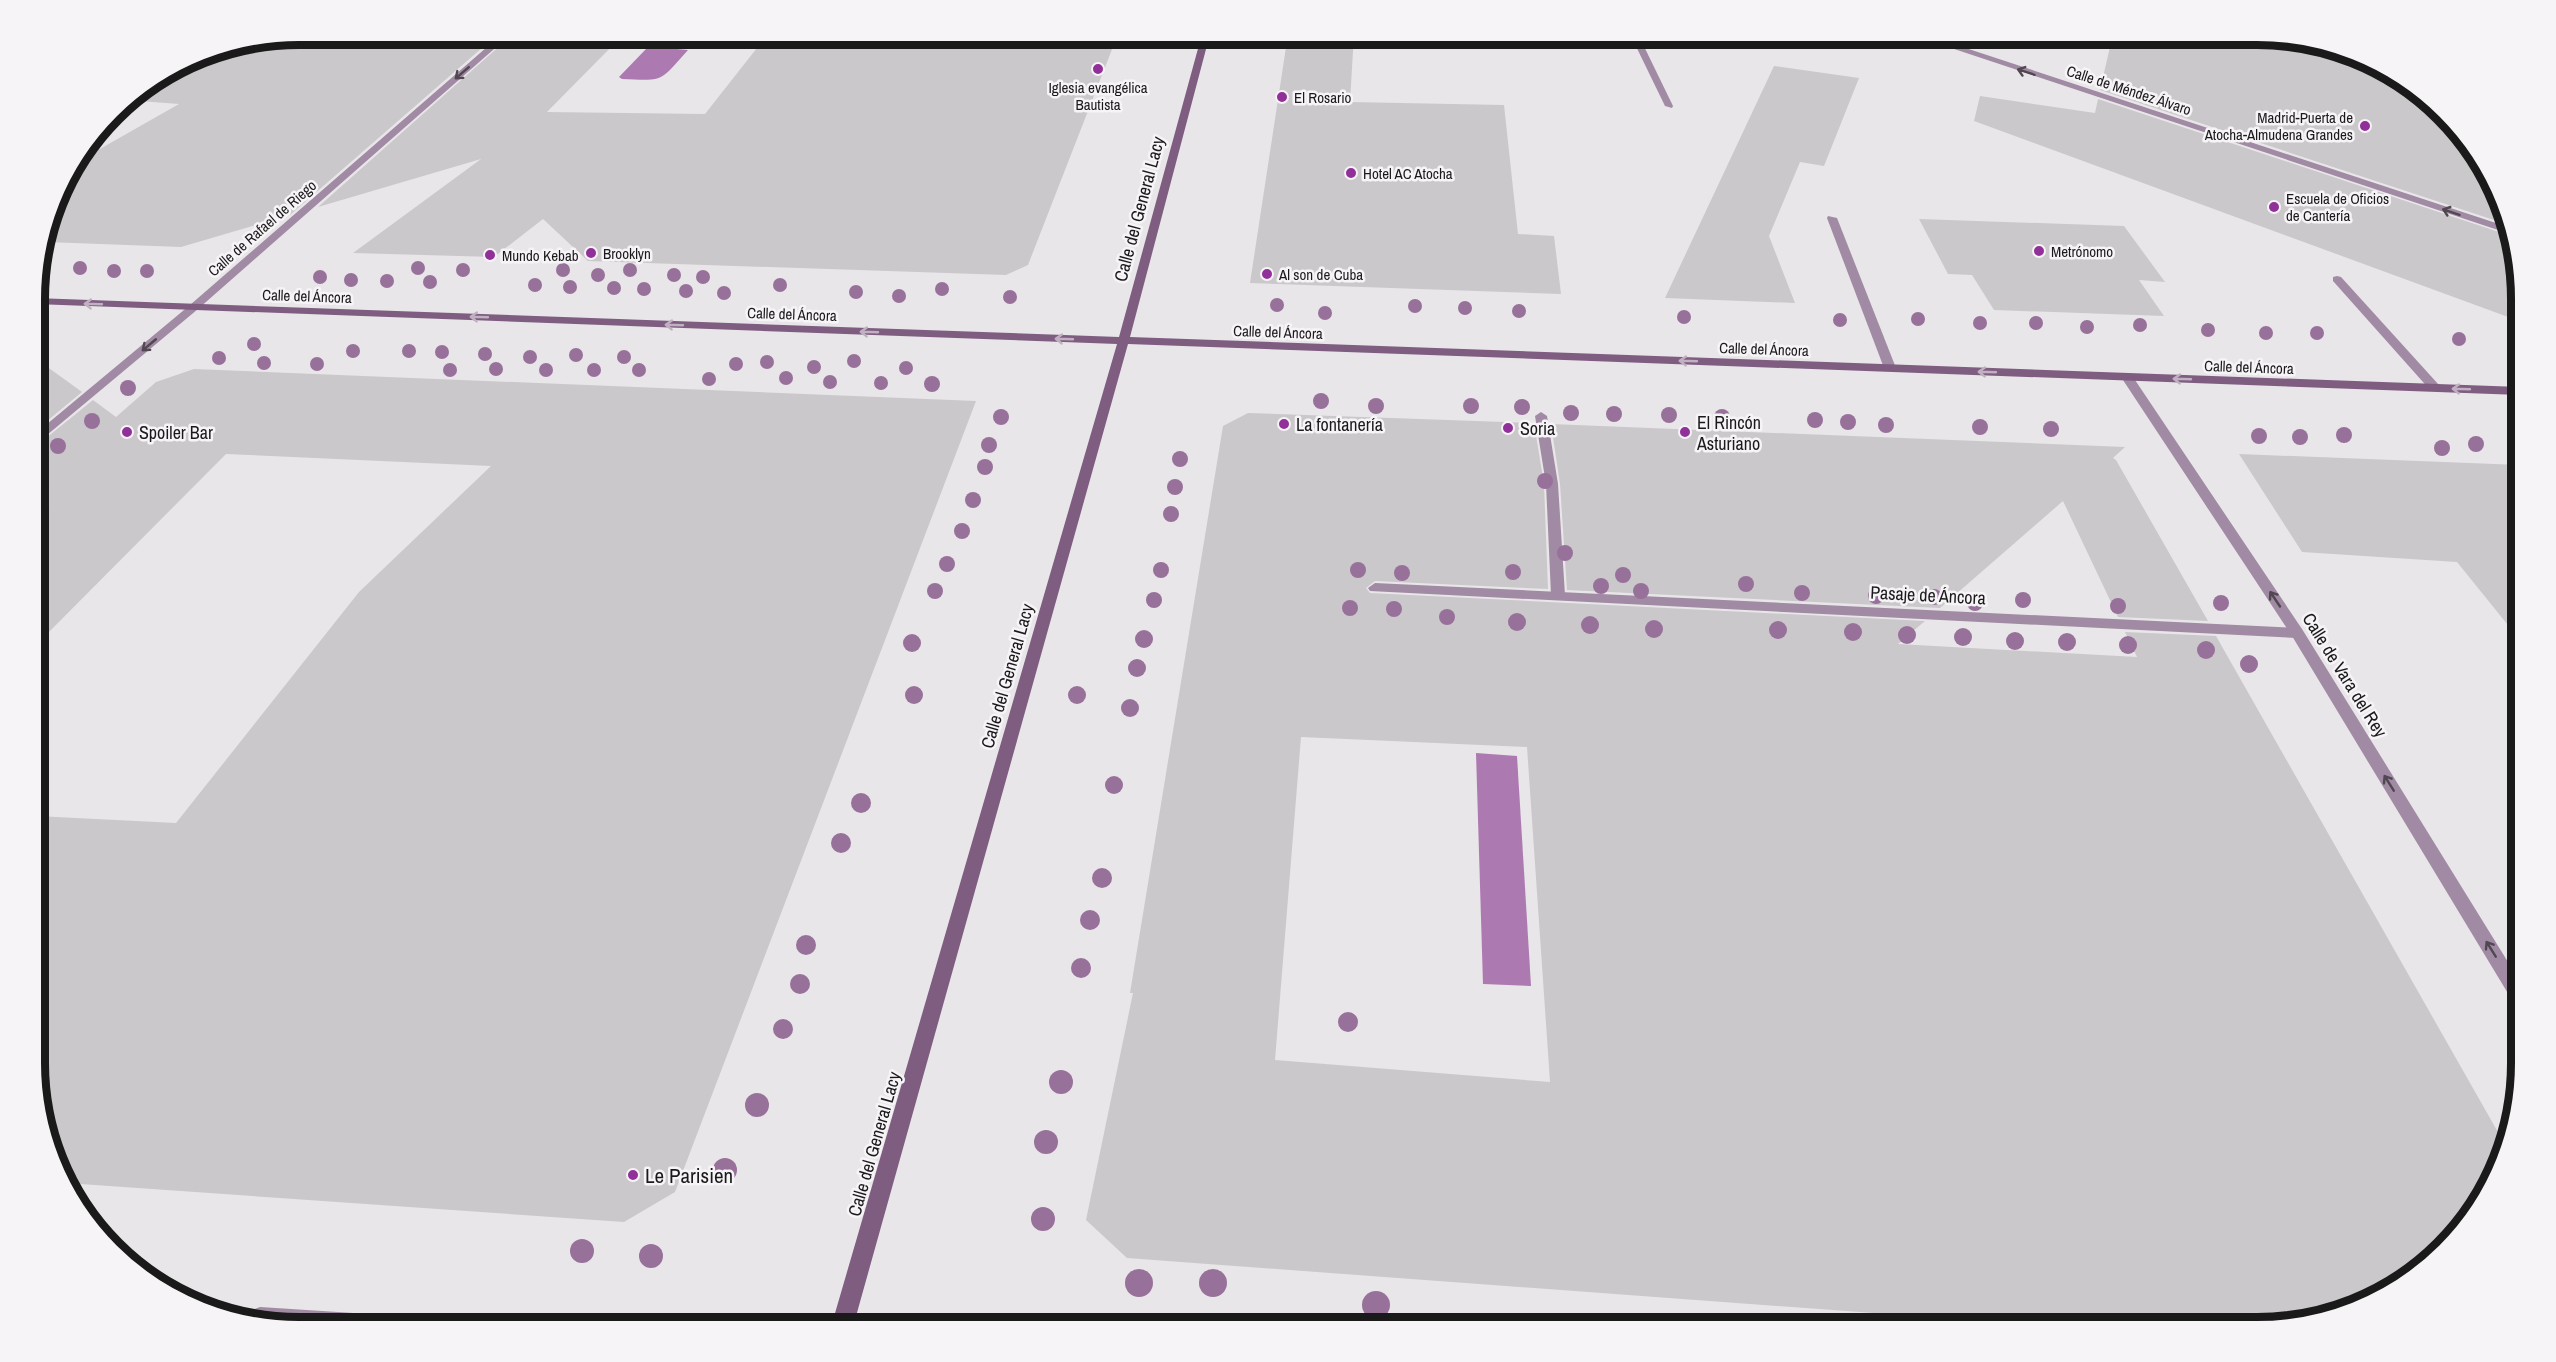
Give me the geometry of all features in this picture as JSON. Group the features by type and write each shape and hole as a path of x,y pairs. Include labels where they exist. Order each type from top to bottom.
{"main road":[{"name":"Calle del General Lacy","path":"845,1317 1141,280 1203,45"},
{"name":"Calle del Áncora","path":"45,301 2511,392"}],"street":[{"name":"Calle de Rafael de Riego","path":"45,433 194,307 494,45"},
{"path":"1640,45 1670,106"},
{"name":"Calle de Méndez Álvaro","path":"1946,45 2500,228"},
{"path":"1832,218 1890,368"},
{"path":"2337,279 2434,388"},
{"name":"Calle de Vara del Rey","path":"2127,377 2297,633 2511,983"},
{"path":"1541,416 1552,484 1558,596"},
{"name":"Pasaje de Áncora","path":"1375,588 2297,633"}],"shaded area":[{"path":"654,47 688,50 666,74 660,77 646,80 619,77 646,49"},
{"path":"1476,753 1517,756 1531,986 1483,984"}],"building":[{"path":"299,45 485,45 290,215 181,247 52,242 64,202 91,154 179,104 141,101 187,71 202,64 250,50"},
{"path":"501,45 613,45 547,112 705,114 759,45 1114,45 1028,265 1006,275 588,261 543,219 494,257 353,253 481,159 318,207"},
{"path":"1286,45 1353,45 1350,102 1504,105 1518,234 1554,236 1561,294 1250,283"},
{"name":"Madrid-Puerta de Atocha-Almudena Grandes","path":"2110,45 2290,47 2354,64 2398,88 2424,108 2448,132 2477,172 2492,202 2498,221 2100,90"},
{"path":"1774,66 1859,78 1824,166 1800,162 1769,236 1795,303 1665,298"},
{"name":"Escuela de Oficios de Cantería","path":"1980,96 2095,113 2098,99 2502,233 2509,266 2511,318 1974,121"},
{"name":"Metrónomo","path":"1919,219 2124,226 2165,282 2139,280 2164,316 1994,310 1972,275 1948,274"},
{"path":"45,365 82,392 45,423"},
{"path":"194,369 976,401 675,1192 624,1222 76,1184 64,1160 47,1096 45,816 176,823 359,592 491,466 226,454 45,636 45,439 93,400 116,417 156,382"},
{"path":"1248,413 1534,423 1544,484 1548,589 1375,581 1366,588 1370,593 1925,621 1898,644 2137,657 2125,632 2216,636 2500,1135 2492,1160 2477,1190 2448,1230 2424,1254 2384,1283 2354,1298 2290,1315 2257,1317 1927,1317 1127,1258 1086,1220 1133,993 1130,993 1223,426","holes":["1301,737 1527,747 1550,1082 1275,1060"]},
{"path":"1551,424 2125,447 2113,458 2208,621 2118,617 2063,501 1940,608 1567,590 1560,484"},
{"path":"2239,454 2511,465 2511,629 2457,562 2302,552"}],"place":[{"name":"Iglesia evangélica Bautista","path":"1098,69"},
{"name":"El Rosario","path":"1282,97"},
{"name":"Madrid-Puerta de Atocha-Almudena Grandes","path":"2365,126"},
{"name":"Hotel AC Atocha","path":"1351,173"},
{"name":"Escuela de Oficios de Cantería","path":"2274,207"},
{"name":"Metrónomo","path":"2039,251"},
{"name":"Brooklyn","path":"591,253"},
{"name":"Mundo Kebab","path":"490,255"},
{"name":"Al son de Cuba","path":"1267,274"},
{"name":"La fontanería","path":"1284,424"},
{"name":"Soria","path":"1508,428"},
{"name":"Spoiler Bar","path":"127,432"},
{"name":"El Rincón Asturiano","path":"1685,432"},
{"name":"Le Parisien","path":"633,1175"}]}
